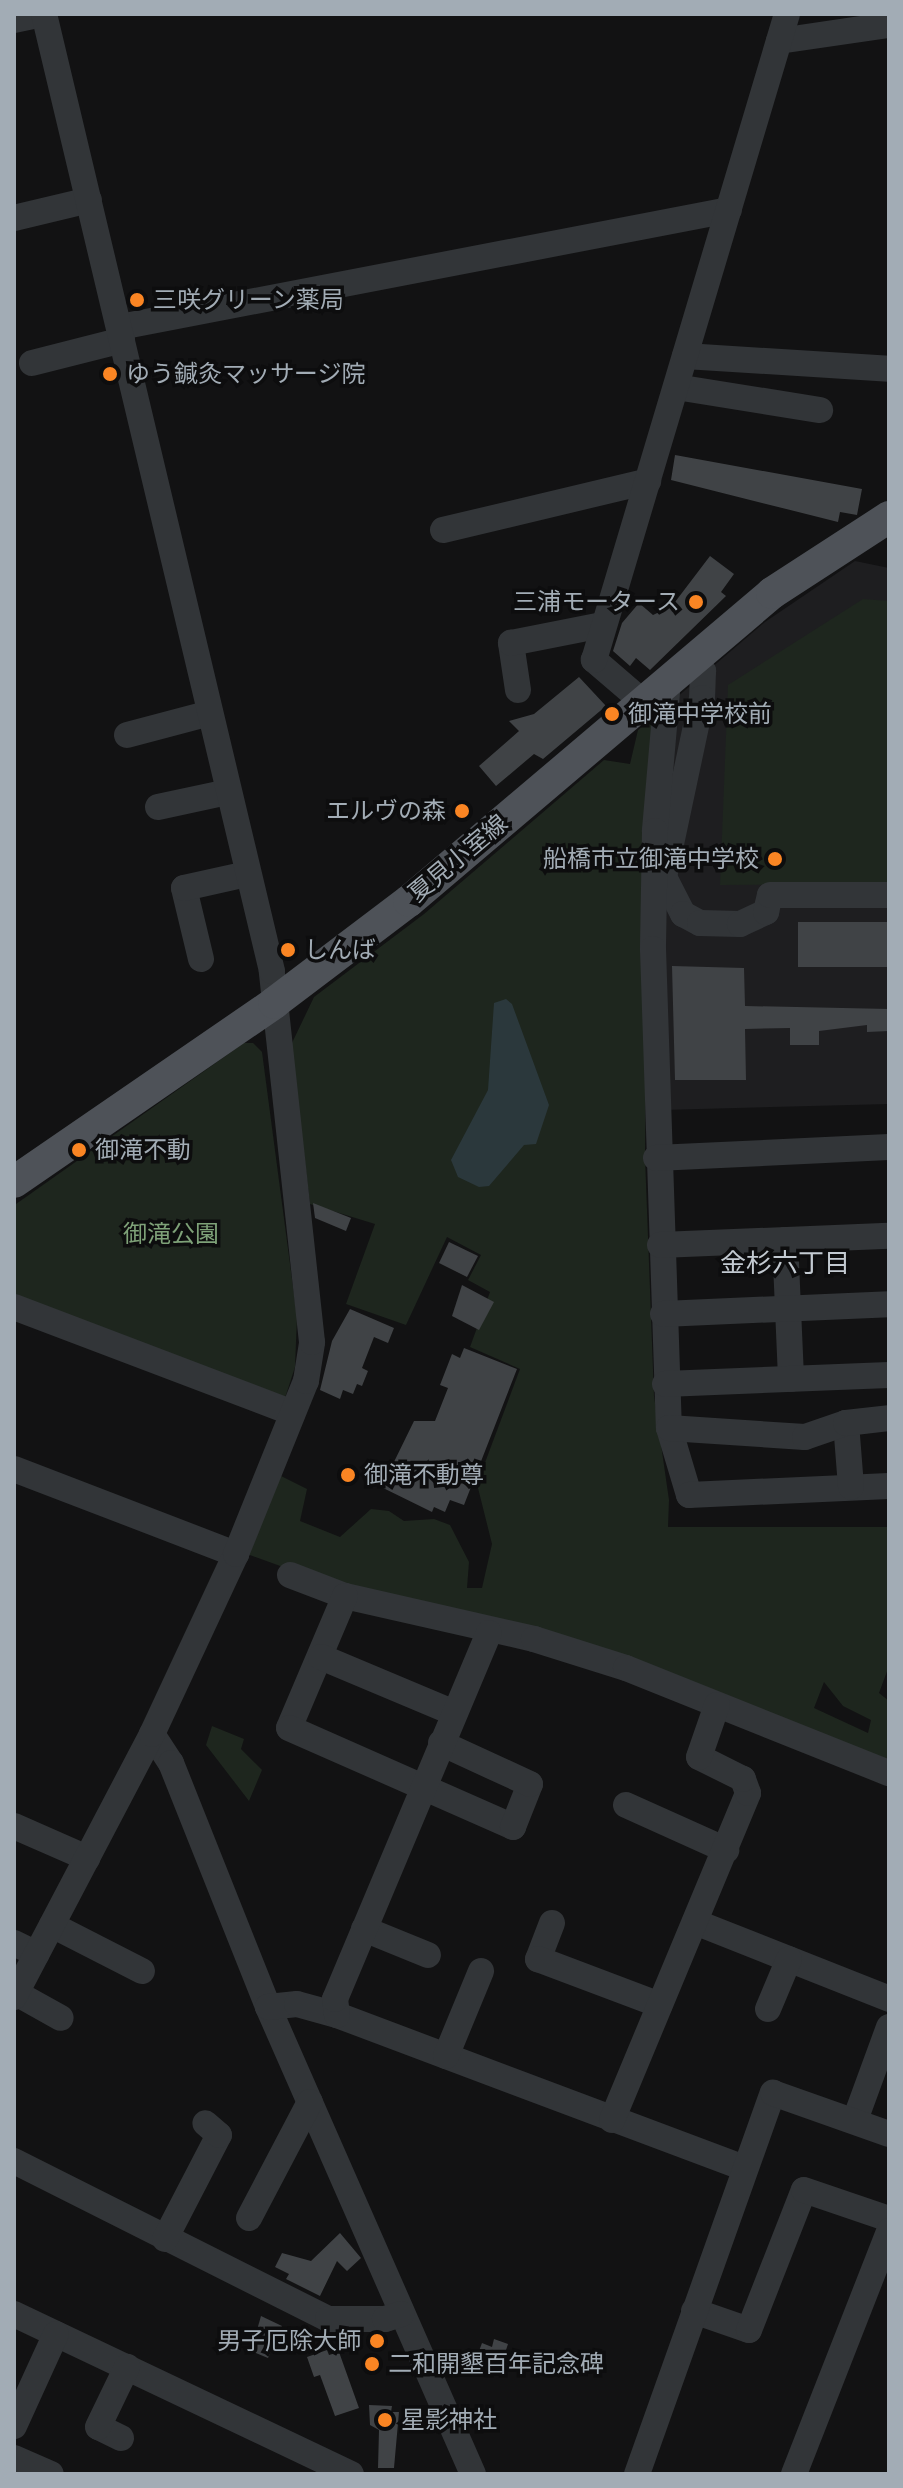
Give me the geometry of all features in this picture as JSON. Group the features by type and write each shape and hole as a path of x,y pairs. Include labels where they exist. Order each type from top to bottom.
{"main road":[{"name":"夏見小室線","path":"14,1182 274,1003 409,901 772,593 889,517"}],"street":[{"path":"14,20 43,14 272,971 311,1316 311,1359 293,1413 236,1554 152,1734 52,1925 25,1948 15,1995 61,2018"},
{"path":"643,702 594,660 787,14"},
{"path":"779,41 889,25"},
{"path":"14,218 89,200"},
{"path":"32,363 121,334 729,210"},
{"path":"685,356 889,369"},
{"path":"676,387 820,410"},
{"path":"443,530 648,481"},
{"path":"518,690 511,643 602,625"},
{"path":"693,919 667,892 664,877 702,698 703,671 694,658"},
{"path":"668,681 655,831 653,934 656,1158 669,1428 689,1495 889,1486"},
{"path":"127,735 210,713"},
{"path":"158,807 228,792"},
{"path":"201,959 184,888 247,874"},
{"path":"653,934 667,935 693,919 740,924 766,912 770,895 889,895"},
{"path":"656,1158 889,1147"},
{"path":"660,1245 889,1236"},
{"path":"785,1240 791,1379"},
{"path":"663,1314 889,1304"},
{"path":"14,1307 293,1413"},
{"path":"665,1384 889,1375"},
{"path":"669,1428 797,1438 846,1423 889,1418"},
{"path":"846,1423 851,1487"},
{"path":"14,1469 236,1554"},
{"path":"290,1575 345,1596 489,1633 534,1639 626,1668 889,1773"},
{"path":"345,1596 289,1728 513,1827 530,1784 441,1743"},
{"path":"337,2015 335,1999 489,1633"},
{"path":"321,1657 454,1713"},
{"path":"612,2120 726,1850 748,1785 699,1757 717,1705"},
{"path":"152,1734 171,1763 268,2007 473,2474"},
{"path":"626,1805 726,1850"},
{"path":"14,1826 87,1858"},
{"path":"695,1922 889,1999"},
{"path":"552,1923 538,1959 660,2005"},
{"path":"52,1925 142,1971"},
{"path":"364,1929 428,1955"},
{"path":"768,2009 789,1959"},
{"path":"446,2056 481,1971"},
{"path":"268,2007 297,2004 337,2015 743,2168"},
{"path":"855,2120 889,2027"},
{"path":"637,2474 743,2168 773,2093 889,2134"},
{"path":"249,2218 310,2102"},
{"path":"165,2239 219,2135 205,2123"},
{"path":"14,2161 328,2319 385,2319 401,2314"},
{"path":"694,2311 749,2330 804,2190 889,2219"},
{"path":"794,2474 880,2280 889,2231"},
{"path":"14,2314 127,2367 311,2466 351,2474"},
{"path":"14,2426 56,2334"},
{"path":"121,2438 98,2427 127,2367"},
{"path":"14,2458 51,2474"}],"shaded area":[{"name":"船橋市立御滝中学校","path":"855,561 889,568 889,1104 662,1110 659,948 676,698 765,622"},
{"path":"506,999 512,1004 549,1105 536,1144 524,1145 489,1186 479,1187 458,1177 451,1160 488,1090 494,1003"}],"green space":[{"path":"863,599 889,601 889,884 720,885 728,685"},
{"path":"662,711 647,949 645,1157 654,1396 669,1500 668,1527 889,1527 889,1666 879,1693 889,1701 889,1770 754,1716 355,1593 247,1554 281,1476 307,1489 300,1521 340,1537 371,1509 389,1511 404,1521 434,1519 450,1525 469,1562 467,1588 482,1588 492,1544 477,1484 520,1369 470,1347 490,1292 468,1280 481,1255 447,1237 406,1325 346,1304 375,1224 310,1204 291,1045 314,997 424,914 604,760 630,764 638,730","holes":["824,1682 843,1706 871,1720 868,1733 814,1708"]},
{"name":"御滝公園","path":"244,1043 253,1043 262,1052 297,1317 295,1367 285,1398 16,1300 16,1204"},
{"path":"212,1726 244,1739 241,1749 262,1770 249,1801 206,1745"}],"building":[{"path":"675,455 862,489 857,515 840,512 838,522 671,480"},
{"path":"710,556 734,574 721,592 726,596 650,670 636,658 630,666 613,651 622,623 639,603 653,615 672,606"},
{"path":"579,677 606,706 543,759 534,754 496,786 479,766 519,731 509,721 534,714"},
{"path":"798,922 889,922 889,967 798,967"},
{"path":"672,966 744,968 745,1006 889,1009 889,1031 867,1032 867,1025 819,1031 819,1045 790,1045 790,1028 745,1029 746,1080 675,1080"},
{"path":"313,1203 351,1218 346,1231 315,1218"},
{"path":"449,1242 478,1256 467,1277 439,1263"},
{"path":"462,1285 494,1302 479,1330 452,1316"},
{"path":"350,1309 394,1328 388,1343 374,1337 362,1368 368,1371 362,1386 357,1384 353,1394 343,1390 340,1399 320,1390 332,1341"},
{"path":"464,1348 517,1369 464,1505 450,1500 445,1512 434,1507 432,1512 375,1484 383,1465 391,1468 414,1421 435,1421 448,1388 440,1385 452,1354 460,1358"},
{"path":"340,2233 361,2258 347,2271 337,2261 320,2296 286,2279 289,2274 275,2267 282,2253 311,2261"},
{"path":"261,2316 282,2326 268,2358 251,2351"},
{"path":"494,2339 508,2344 498,2374 469,2365 474,2349 479,2351 482,2343 492,2347"},
{"path":"327,2350 329,2355 339,2352 359,2408 335,2416 320,2375 314,2377 307,2357"},
{"path":"369,2405 392,2406 391,2412 399,2412 394,2468 378,2468 379,2430 370,2425"}],"place":[{"name":"三咲グリーン薬局","path":"137,300"},
{"name":"ゆう鍼灸マッサージ院","path":"110,374"},
{"name":"三浦モータース","path":"696,602"},
{"name":"御滝中学校前","path":"612,714"},
{"name":"エルヴの森","path":"462,811"},
{"name":"船橋市立御滝中学校","path":"775,859"},
{"name":"しんば","path":"288,950"},
{"name":"御滝不動","path":"79,1150"},
{"name":"御滝不動尊","path":"348,1475"},
{"name":"男子厄除大師","path":"377,2341"},
{"name":"二和開墾百年記念碑","path":"372,2364"},
{"name":"星影神社","path":"385,2420"}],"district":[{"name":"金杉六丁目","path":"785,1263"}]}
